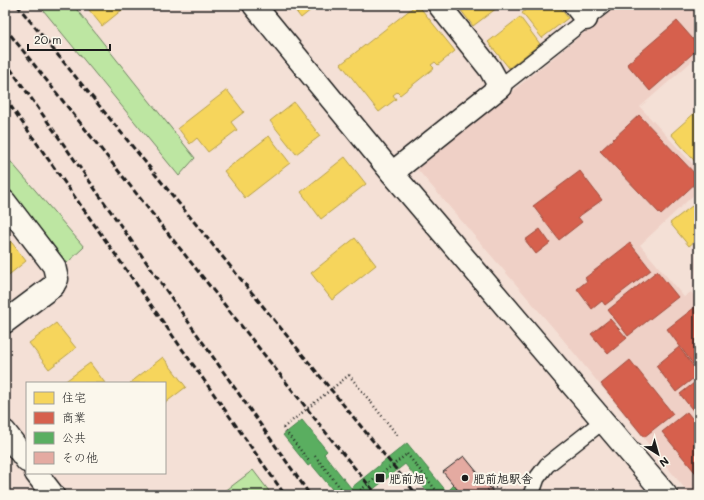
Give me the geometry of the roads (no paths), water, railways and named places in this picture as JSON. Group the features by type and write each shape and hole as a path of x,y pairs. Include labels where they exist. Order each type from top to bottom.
{"street":[{"path":"254,5 392,173 666,495"},
{"path":"392,173 500,87 490,69 439,5"},
{"path":"5,202 54,266 57,279 53,286 5,322"},
{"path":"5,432 26,460"},
{"path":"37,474 53,495"}],"lane":[{"path":"500,87 580,12 604,5"},
{"path":"531,495 537,478 547,465 603,421"}],"railway":[{"path":"17,5 417,495"},
{"path":"5,28 377,495"},
{"path":"5,61 310,495"},
{"path":"5,98 285,495"}],"place":[{"name":"肥前旭","path":"380,478"},
{"name":"肥前旭駅舎","path":"465,478"}]}
